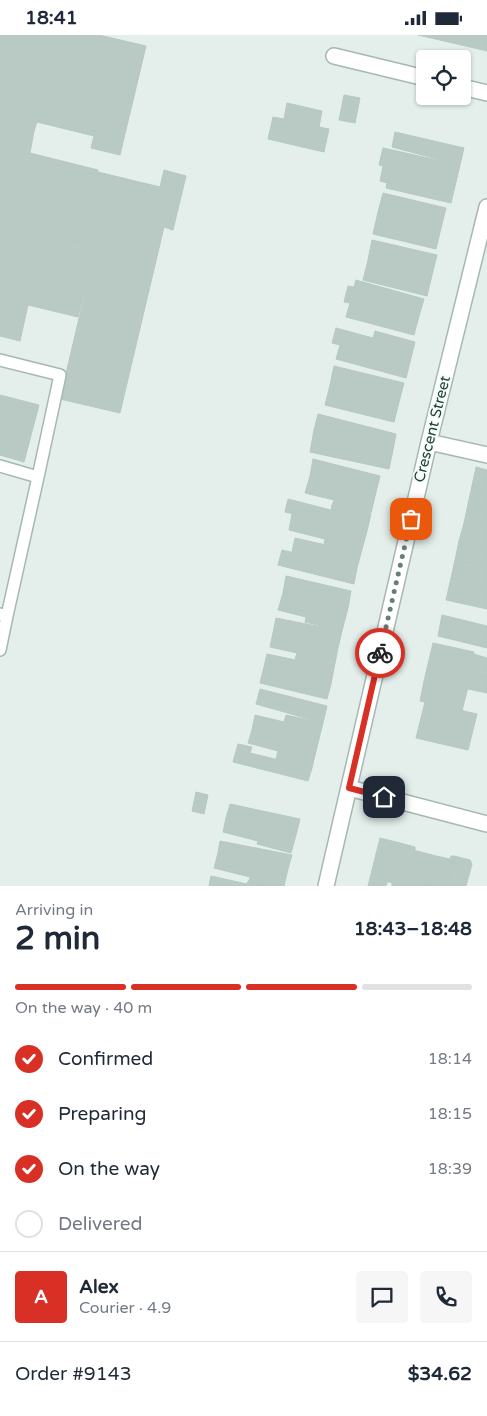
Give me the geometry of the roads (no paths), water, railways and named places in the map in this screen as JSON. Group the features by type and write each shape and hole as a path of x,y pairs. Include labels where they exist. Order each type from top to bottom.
{"street":[{"path":"334,56 416,76"},
{"path":"471,89 487,93"},
{"name":"Crescent Street","path":"326,886 429,442 487,207"},
{"path":"429,442 487,455"},
{"path":"349,788 487,824"}],"lane":[{"path":"0,360 60,375 38,477 4,615 0,650"},
{"path":"0,466 38,477"}]}
